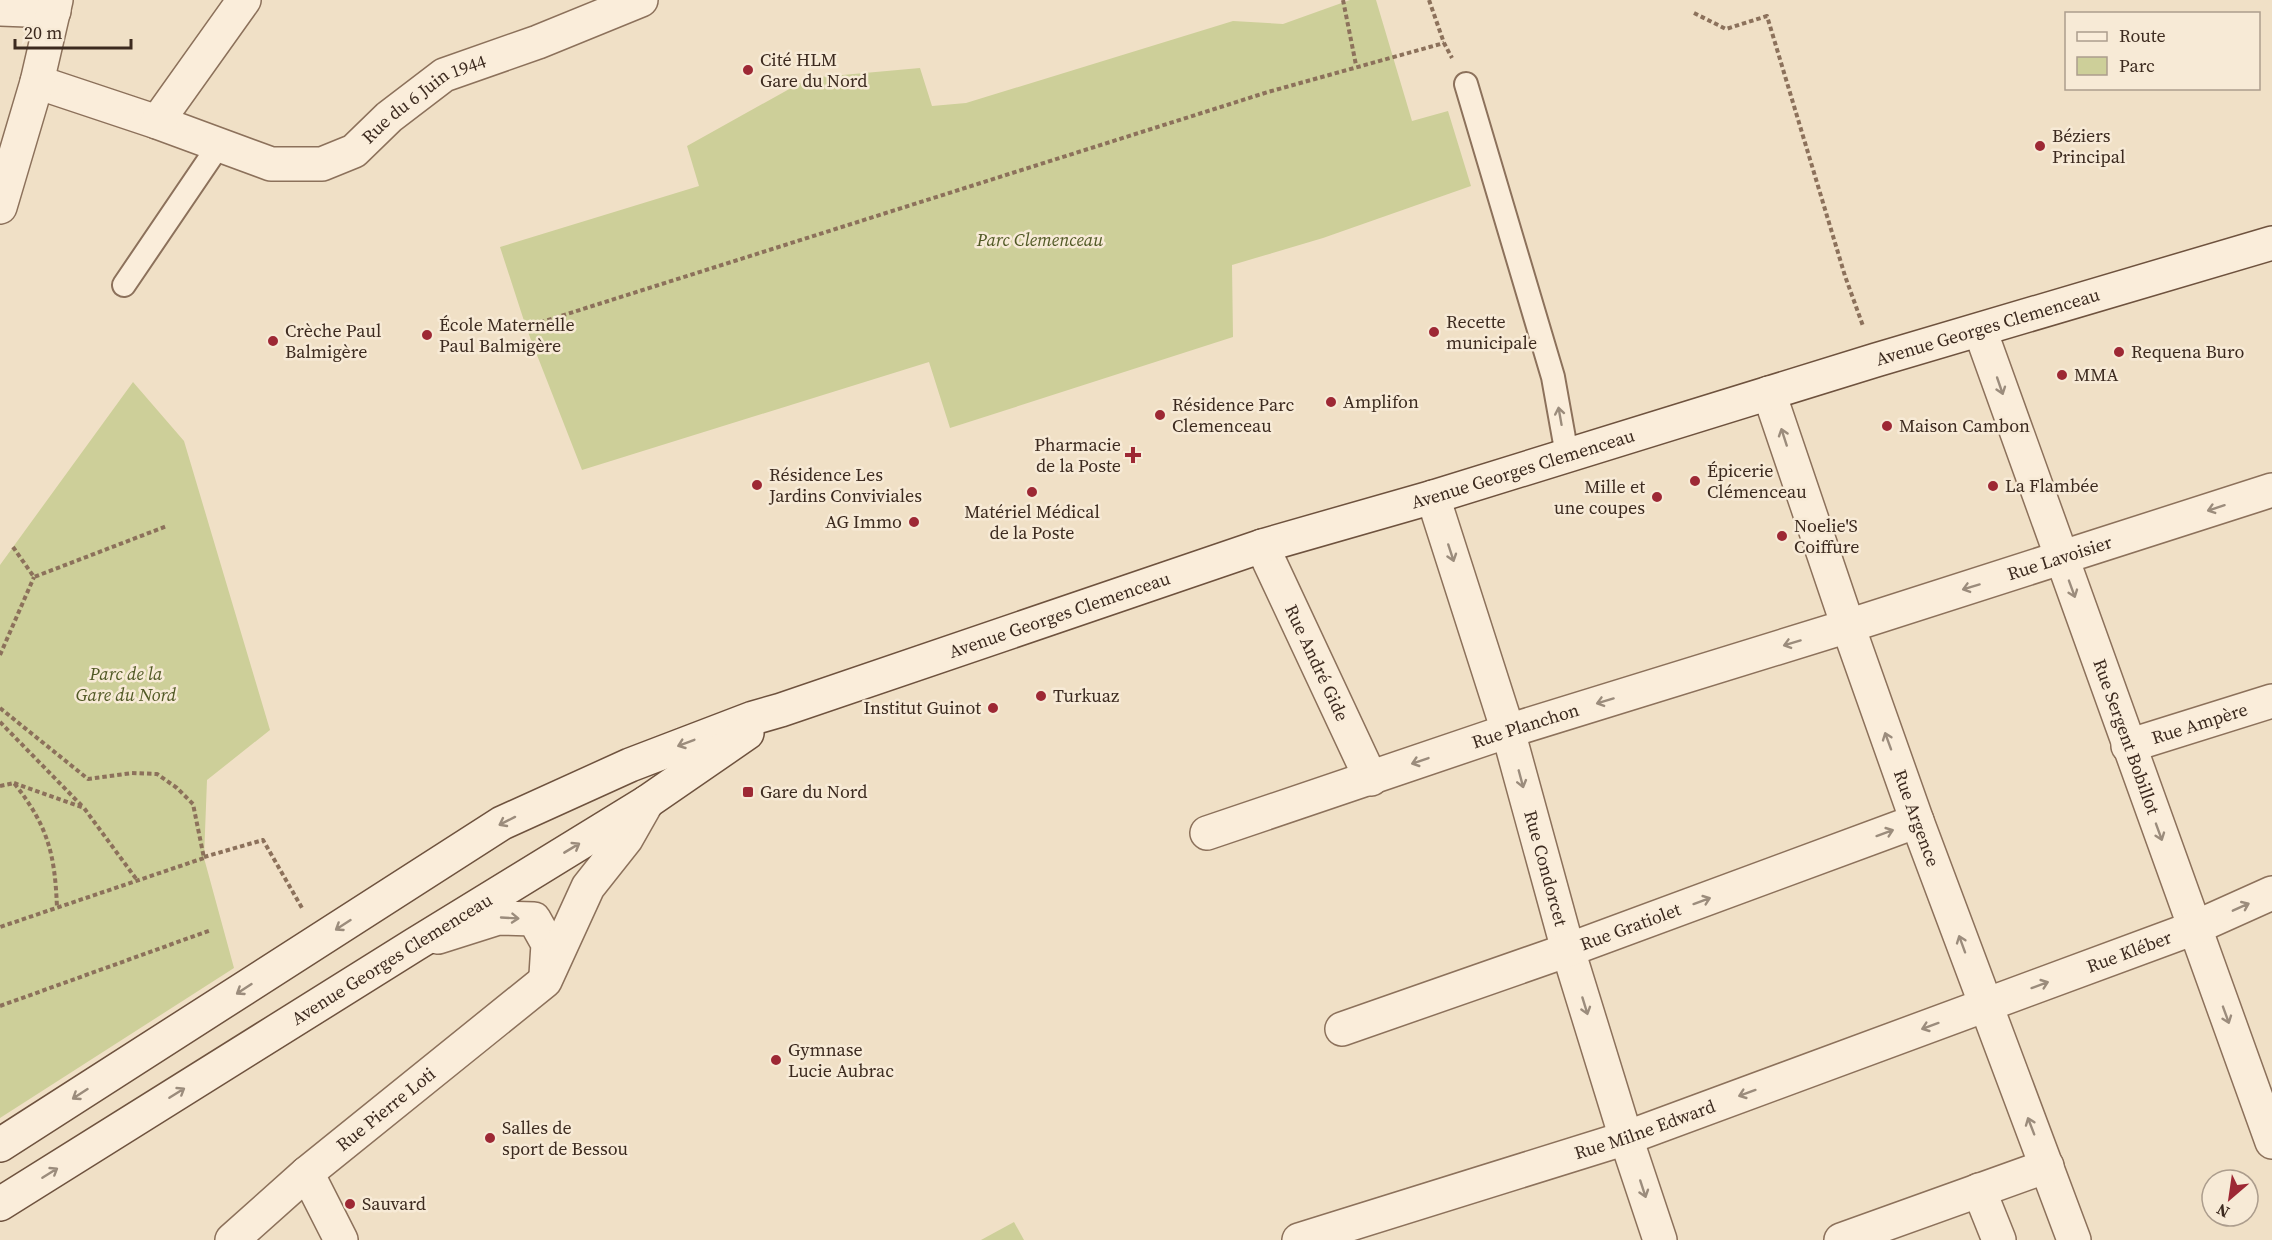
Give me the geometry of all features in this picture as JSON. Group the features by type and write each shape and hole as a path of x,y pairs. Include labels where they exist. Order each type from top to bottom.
{"street":[{"path":"157,122 244,0"},
{"name":"Rue du 6 Juin 1944","path":"37,82 157,122 271,164 321,164 354,152 389,117 444,75 537,42 641,0"},
{"path":"0,9 55,6 37,82 1,201"},
{"name":"Avenue Georges Clemenceau","path":"0,1145 502,823 630,765 753,717 781,710 1262,546 1433,497 1876,360 2272,243"},
{"name":"Rue Sergent Bobillot","path":"1980,330 2272,1142"},
{"name":"Rue Argence","path":"1769,393 1917,821 2074,1240"},
{"name":"Rue Lavoisier","path":"1848,626 2272,490"},
{"name":"Rue Condorcet","path":"1433,497 1508,731 1568,950 1660,1240"},
{"name":"Rue André Gide","path":"1262,546 1371,778"},
{"name":"Rue Planchon","path":"1207,833 1508,731 1848,626"},
{"name":"Rue Ampère","path":"2128,746 2272,701"},
{"name":"Avenue Georges Clemenceau","path":"0,1204 647,802 781,710"},
{"name":"Rue Pierre Loti","path":"232,1240 307,1173 545,981 588,887 626,839 647,802"},
{"name":"Rue Gratiolet","path":"1342,1029 1568,950 1917,821"},
{"name":"Rue Kléber","path":"1985,1006 2194,928 2272,893"},
{"path":"414,945 498,918 534,920 548,944 545,981"},
{"name":"Rue Milne Edward","path":"1299,1240 1626,1137 1985,1006"},
{"path":"1841,1240 2047,1166"},
{"path":"307,1173 341,1240"},
{"path":"1979,1190 1999,1240"}],"lane":[{"path":"1466,84 1553,377 1567,455"},
{"path":"124,285 219,145"}],"path":[{"path":"1343,0 1356,65"},
{"path":"1429,0 1444,42 1466,84"},
{"path":"1694,14 1726,28 1767,16 1845,276 1876,360"},
{"path":"526,327 1356,65 1444,42"},
{"path":"0,654 34,577 167,526"},
{"path":"13,547 34,577"},
{"path":"0,708 88,779 132,773 157,774 177,788 193,804 204,858"},
{"path":"0,722 84,808 137,880"},
{"path":"0,786 14,783 84,808"},
{"path":"14,783 28,800 50,843 56,868 57,908"},
{"path":"0,927 263,840 321,939"},
{"path":"0,1006 211,930"}],"green space":[{"name":"Parc Clemenceau","path":"1350,0 1376,0 1412,121 1448,111 1471,186 1323,238 1232,265 1233,337 950,428 929,362 582,470 526,327 500,247 699,186 687,146 809,78 920,68 932,106 966,103 1233,21 1283,24"},
{"name":"Parc de la Gare du Nord","path":"133,382 184,441 270,730 207,780 204,858 234,968 0,1118 0,565"},
{"path":"1014,1222 1024,1240 981,1240"}],"place":[{"name":"Cité HLM Gare du Nord","path":"748,70"},
{"name":"Béziers Principal","path":"2040,146"},
{"name":"Recette municipale","path":"1434,332"},
{"name":"École Maternelle Paul Balmigère","path":"427,335"},
{"name":"Crèche Paul Balmigère","path":"273,341"},
{"name":"Requena Buro","path":"2119,352"},
{"name":"MMA","path":"2062,375"},
{"name":"Amplifon","path":"1331,402"},
{"name":"Résidence Parc Clemenceau","path":"1160,415"},
{"name":"Maison Cambon","path":"1887,426"},
{"name":"Pharmacie de la Poste","path":"1133,455"},
{"name":"Épicerie Clémenceau","path":"1695,481"},
{"name":"Résidence Les Jardins Conviviales","path":"757,485"},
{"name":"La Flambée","path":"1993,486"},
{"name":"Matériel Médical de la Poste","path":"1032,492"},
{"name":"Mille et une coupes","path":"1657,497"},
{"name":"AG Immo","path":"914,522"},
{"name":"Noelie'S Coiffure","path":"1782,536"},
{"name":"Turkuaz","path":"1041,696"},
{"name":"Institut Guinot","path":"993,708"},
{"name":"Gare du Nord","path":"748,792"},
{"name":"Gymnase Lucie Aubrac","path":"776,1060"},
{"name":"Salles de sport de Bessou","path":"490,1138"},
{"name":"Sauvard","path":"350,1204"}]}
